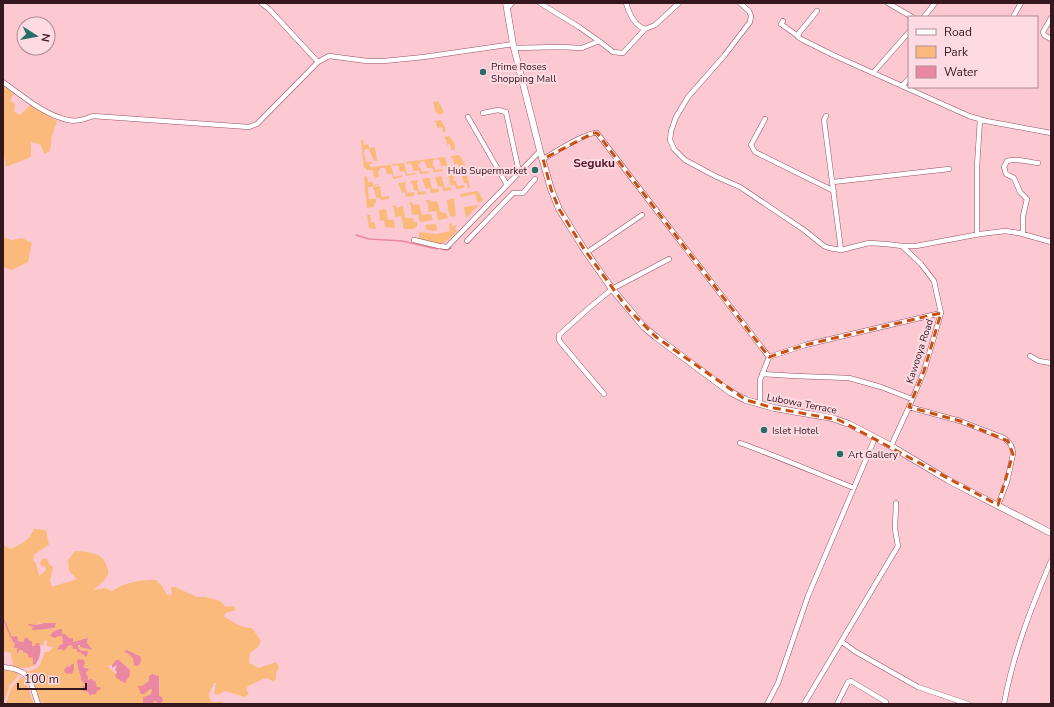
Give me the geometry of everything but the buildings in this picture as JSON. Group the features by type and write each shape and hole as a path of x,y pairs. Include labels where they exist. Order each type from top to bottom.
{"street":[{"path":"261,3 269,9 318,62"},
{"path":"507,6 512,3"},
{"path":"540,3 579,27 613,52 623,53 645,29 655,25 679,3"},
{"path":"626,3 628,10 635,20 645,29"},
{"path":"740,3 749,12 751,16 750,22 724,56 688,97 680,108 673,125 670,136 671,144 680,154 697,167 740,187 804,230 824,246 841,250 869,243 902,246 1005,232 1023,234 1051,242"},
{"path":"888,3 910,16"},
{"path":"925,16 935,3"},
{"path":"1014,16 1021,3"},
{"name":"Lubowa Terrace","path":"507,6 513,46 542,159 559,209 586,253 612,290 644,327 730,392 746,400 774,408 832,418 850,424 891,446 948,480 1051,533"},
{"path":"798,36 806,23 817,11"},
{"path":"1051,18 1043,32 1044,35 1051,39"},
{"path":"783,21 781,24 802,39 833,55 960,112 980,119 1051,133"},
{"path":"873,73 908,33"},
{"path":"3,82 51,114 69,120 76,121 93,116 249,127 257,124 318,62 329,56 367,61 384,61 513,46 560,46 582,48 599,41"},
{"path":"902,86 908,79"},
{"path":"483,113 498,110 506,112 519,172"},
{"path":"826,116 824,120 841,250"},
{"path":"468,117 506,186 513,193 523,193 535,180"},
{"path":"766,119 751,145 755,152 834,191"},
{"path":"976,235 977,167 980,119"},
{"path":"542,159 579,139 596,133 769,357"},
{"path":"414,240 446,247 540,151"},
{"path":"1023,234 1023,216 1027,199 1020,192 1014,178 1006,174 1004,167 1007,161 1010,160 1038,163"},
{"path":"833,182 949,169"},
{"path":"467,241 513,193"},
{"path":"586,253 642,215"},
{"name":"Kawooya Road","path":"891,446 924,371 941,313 934,281 921,264 902,246"},
{"path":"604,394 561,343 558,338 559,335 612,290 669,259"},
{"path":"760,404 760,380 769,357 805,345 941,313"},
{"path":"1030,356 1039,361 1051,363"},
{"path":"762,374 801,377 849,378 881,387 912,399"},
{"path":"909,407 960,421 1004,438 1012,444 1013,454 1007,482 998,505"},
{"path":"767,704 778,683 808,596 875,438"},
{"path":"740,443 854,488"},
{"path":"804,704 898,546 895,529 896,503"},
{"path":"1004,704 1017,648 1035,596 1051,561"},
{"path":"842,642 856,652 918,687 968,704"},
{"path":"3,666 21,670 26,675 38,704"},
{"path":"837,704 848,682 851,681 887,703"}],"highlighted area":[{"path":"593,133 597,133 769,357 805,345 941,313 924,371 909,407 960,421 1008,441 1013,454 998,505 839,420 774,408 746,400 656,337 628,309 584,249 559,209 551,189 543,159"}],"green space":[{"path":"3,86 14,93 10,101 15,104 14,111 20,115 30,105 57,121 52,136 50,151 44,154 41,145 31,142 31,157 6,167 3,154"},
{"path":"438,101 444,112 440,115 436,113 433,102"},
{"path":"441,120 446,130 445,132 443,132 442,127 437,128 436,122 434,122"},
{"path":"449,136 455,145 454,150 451,150 450,144 447,145 444,137"},
{"path":"361,140 363,140 364,145 368,144 369,148 375,147 377,161 374,161 369,149 365,149 364,153 366,162 372,162 372,164 369,164 370,167 391,165 394,177 402,175 402,177 393,179 392,174 387,174 386,169 380,168 378,171 379,177 374,178 373,171 366,170 366,168 364,168"},
{"path":"458,155 465,165 464,168 459,169 458,164 454,164 453,158 451,158 451,156"},
{"path":"445,157 448,168 455,167 455,169 447,170 446,166 441,166 438,159 433,160 433,166 435,170 442,169 443,171 433,172 433,168 427,168 424,161 418,164 419,168 421,168 421,172 429,171 429,173 420,174 419,170 413,171 410,163 406,164 406,162"},
{"path":"404,163 407,174 416,174 406,176 405,171 400,172 397,165 392,166 392,164"},
{"path":"466,172 470,188 468,188 467,183 464,183 460,173"},
{"path":"453,174 454,181 456,181 457,186 464,185 464,188 456,189 455,185 451,186 448,175"},
{"path":"367,176 368,182 373,182 373,185 379,185 365,188 364,177"},
{"path":"435,177 443,177 442,179 445,188 450,187 451,190 443,191 442,186 438,187"},
{"path":"430,178 432,189 438,189 439,192 430,193 430,188 426,189 422,179"},
{"path":"418,180 417,183 419,192 425,191 426,194 418,195 417,190 414,190 410,181"},
{"path":"406,182 405,185 407,193 414,192 414,196 406,197 405,192 402,193 398,183"},
{"path":"381,186 382,197 389,196 389,199 380,200 380,198 376,198 373,187"},
{"path":"365,188 368,188 369,199 376,199 374,207 367,208"},
{"path":"478,191 483,200 478,203 475,194 461,197 460,194"},
{"path":"454,198 456,216 451,217 448,210 447,200"},
{"path":"425,200 430,200 431,202 437,201 440,212 446,213 448,218 438,220 436,211 428,212 428,204"},
{"path":"412,202 413,205 419,204 422,215 431,214 433,220 420,222 418,214 412,215 411,206 409,203"},
{"path":"396,205 396,208 403,206 405,218 413,218 414,222 417,222 417,226 414,229 404,229 401,216 395,217 394,208 392,206"},
{"path":"479,205 466,218 464,207"},
{"path":"386,209 388,220 394,220 395,228 385,227 384,220 380,221 379,210"},
{"path":"367,215 370,215 371,222 374,222 376,229 369,228"},
{"path":"452,223 452,226 457,225 455,229 457,231 444,243 437,244 420,240 419,232 436,234 450,231 449,224"},
{"path":"436,224 437,230 435,231 427,230 425,225"},
{"path":"3,237 12,240 22,238 32,243 28,262 12,270 3,267"},
{"path":"34,529 46,530 49,545 35,554 33,560 36,563 39,576 46,570 45,566 41,566 40,563 43,558 47,559 49,564 53,567 50,581 52,587 77,579 69,571 68,560 75,551 85,552 102,558 108,569 106,578 94,590 105,588 112,591 122,585 133,582 156,580 162,586 167,595 172,594 171,587 175,587 197,597 205,597 220,601 226,607 234,606 236,610 225,613 224,617 241,626 252,628 261,641 258,647 250,653 249,663 259,668 276,662 279,667 276,673 276,679 273,681 266,678 248,686 246,690 249,694 245,697 225,691 218,695 214,694 216,683 214,683 210,692 210,699 212,702 221,702 226,704 153,704 158,695 160,683 159,676 152,675 149,676 149,681 142,686 146,692 153,689 143,701 143,704 46,704 35,699 24,672 33,670 39,666 45,652 49,652 53,647 47,646 47,641 45,640 43,645 40,646 39,644 32,646 29,641 15,642 18,648 18,654 21,649 33,658 33,664 35,665 27,668 13,666 11,653 3,651 3,545 11,549 25,541","holes":["40,623 52,623 55,630 49,628 36,630 36,625","54,631 57,631 73,642 88,639 87,643 93,650 78,645 78,648 83,651 80,651 72,645 61,649 61,645 63,644 62,636 58,636","116,660 119,660 130,670 127,679 121,680 116,678 117,675 108,666 112,665","77,661 83,664 83,667 87,667 86,673 88,681 95,680 97,687 100,687 93,694 89,695 82,684 85,687 88,687 81,680"]},
{"path":"3,670 14,671 19,675 10,685 3,704"},
{"path":"21,677 24,678 34,704 6,704 11,689"}],"water":[{"path":"56,623 55,628 32,630 33,627 28,625 36,625"},
{"path":"62,629 62,634 65,634 69,638 73,638 73,642 88,638 87,643 93,650 80,647 80,645 78,645 78,648 82,651 87,651 88,653 86,657 80,652 77,652 77,649 73,649 72,645 68,646 64,651 61,649 57,650 60,645 63,644 62,636 55,638 50,636 53,632"},
{"path":"17,636 18,641 23,642 25,638 28,638 29,641 30,640 32,642 32,646 39,643 40,654 35,665 33,664 33,658 28,657 28,654 23,652 23,650 20,650 17,654 18,648 14,648 15,643 11,637"},
{"path":"126,650 140,656 140,664 134,666 132,657 124,652"},
{"path":"79,659 84,660 85,663 83,667 89,669 86,673 88,680 95,680 97,687 100,687 101,689 97,691 96,694 89,695 88,692 83,691 82,684 85,687 88,687 81,680 77,664"},
{"path":"116,660 119,660 130,670 130,675 125,683 115,676 117,672 115,670 117,665 112,668 112,665"},
{"path":"74,664 74,669 72,674 65,673 64,670 67,666 69,667"},
{"path":"152,674 159,676 159,696 162,697 163,700 161,703 154,701 153,704 143,704 143,697 148,696 152,689 144,694 141,694 138,686 142,686 149,681 149,676"}],"waterway":[{"path":"356,235 369,239 402,241 437,249"},
{"path":"441,249 447,250 451,248"},
{"path":"3,618 11,637"}],"place":[{"name":"Prime Roses Shopping Mall","path":"483,72"},
{"name":"Hub Supermarket","path":"535,170"},
{"name":"Islet Hotel","path":"764,430"},
{"name":"Art Gallery","path":"840,454"}],"district":[{"name":"Seguku","path":"594,163"}]}
